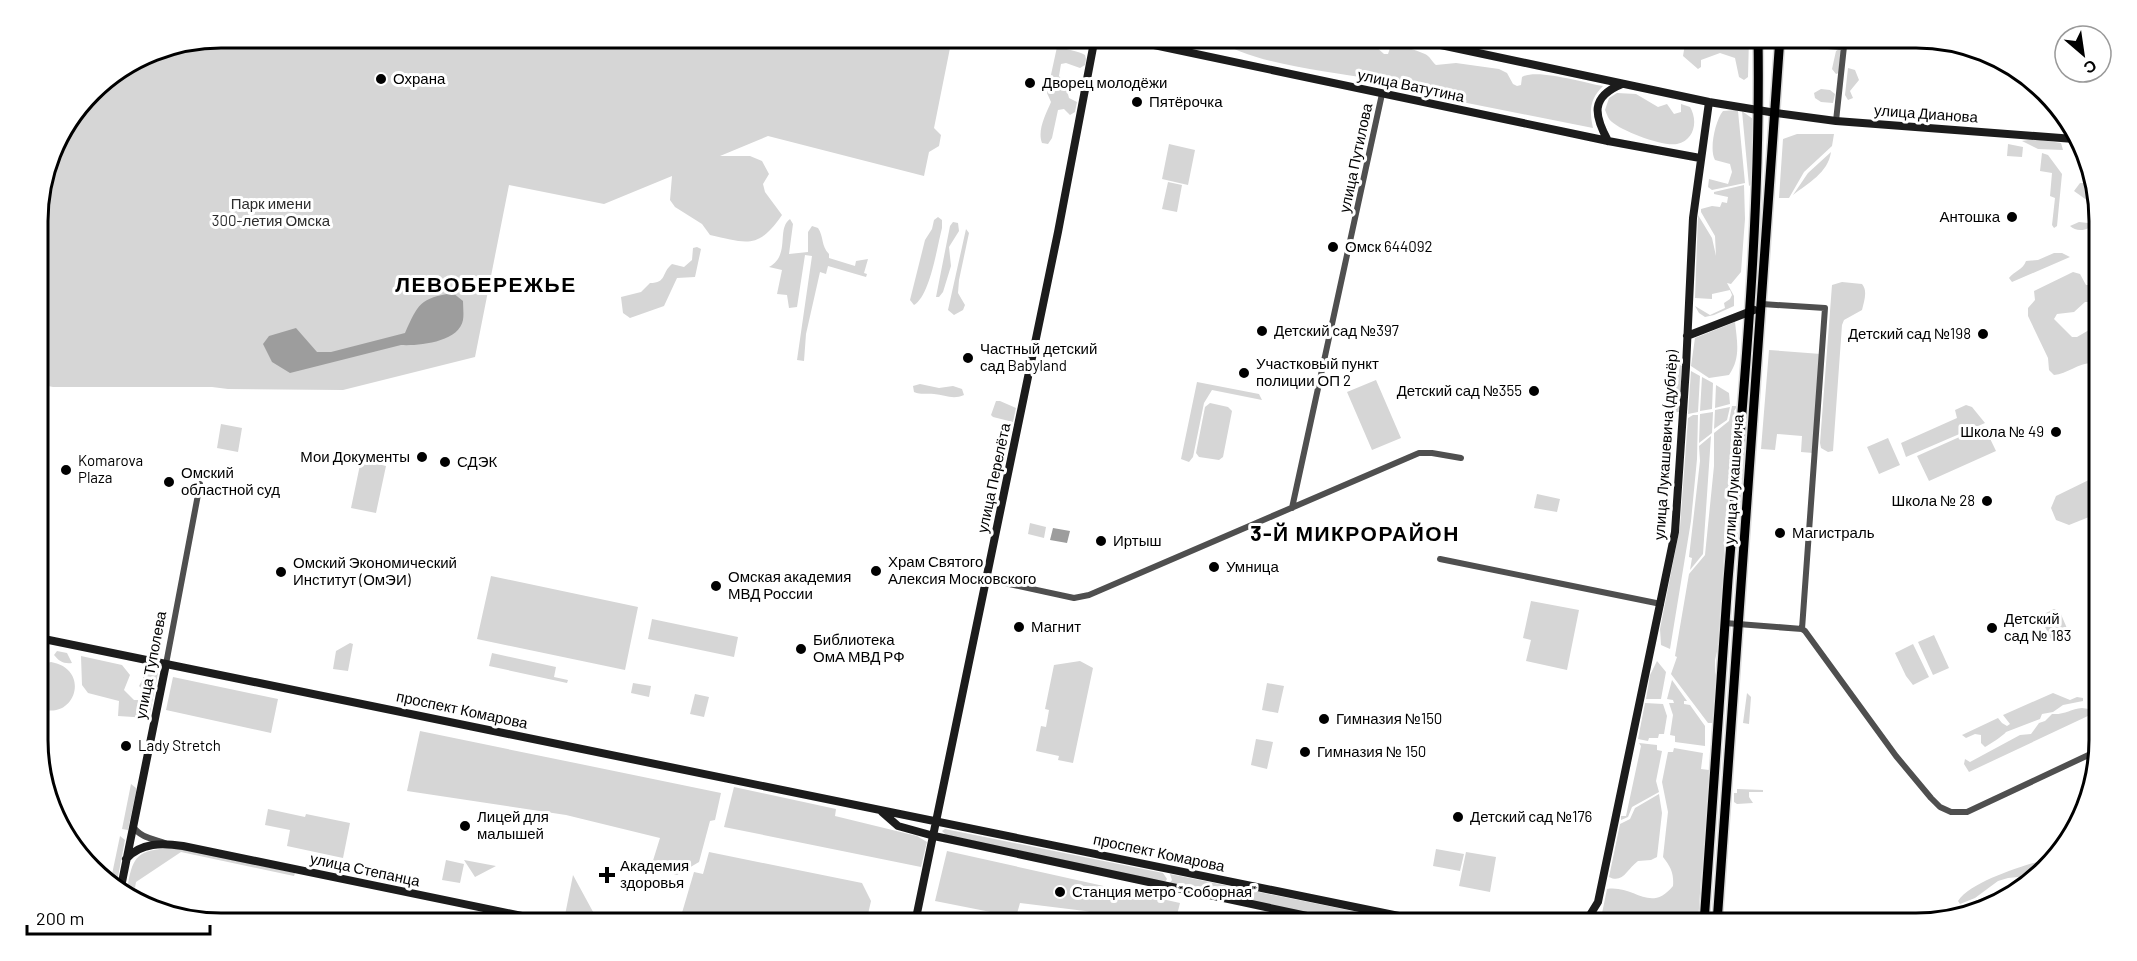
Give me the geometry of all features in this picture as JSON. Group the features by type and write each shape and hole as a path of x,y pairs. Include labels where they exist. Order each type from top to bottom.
{"main road":[{"name":"улица Перелёта","path":"917,913 1059,232 1093,48"},
{"name":"улица Ватутина","path":"1166,48 1608,141 1700,158"},
{"path":"1452,48 1709,102 1776,113"},
{"name":"улица Лукашевича","path":"1705,913 1750,310 1759,111 1758,48"},
{"name":"улица Лукашевича","path":"1718,913 1780,48"},
{"path":"1608,141 1600,126 1597,113 1600,101 1608,89 1622,83"},
{"name":"улица Лукашевича (дублёр)","path":"1591,913 1598,902 1675,532 1679,503 1693,218 1709,102"},
{"name":"улица Дианова","path":"1776,113 1836,121 2068,139"},
{"path":"1687,336 1762,307"},
{"name":"проспект Комарова","path":"48,640 1384,913"},
{"name":"улица Туполева","path":"122,881 166,664"},
{"name":"проспект Комарова","path":"879,810 898,826 934,836 1291,913"},
{"name":"улица Степанца","path":"126,859 143,847 168,844 209,850 501,913"},
{"path":"1163,886 1169,877 1167,869"},
{"path":"1246,904 1244,897 1250,886"},
{"path":"1596,913 1598,902"}],"street":[{"path":"1836,121 1844,48"},
{"name":"улица Путилова","path":"1292,508 1382,94"},
{"path":"1762,307 1825,308 1802,629"},
{"path":"986,579 1074,598 1081,597 1419,453 1461,458"},
{"name":"улица Туполева","path":"166,664 200,484"},
{"path":"1440,559 1661,604"},
{"path":"1725,623 1802,629 1896,756 1931,798 1945,810 1967,812 2088,755"},
{"name":"улица Степанца","path":"133,826 141,835 168,844"}],"green space":[{"name":"Парк имени 300-летия Омска","path":"221,48 950,48 934,128 941,135 939,146 929,152 924,176 768,136 720,156 750,156 762,161 769,174 763,184 765,192 782,215 766,234 758,239 743,241 710,235 702,224 675,207 670,200 672,176 604,204 509,185 475,357 343,390 48,386 48,210 51,187 61,155 71,134 91,107 107,91 134,71 165,57 198,49"},
{"path":"1057,48 1085,55 1085,65 1080,68 1066,63 1061,64 1059,76 1066,86 1069,98 1077,102 1075,112 1070,115 1064,109 1058,110 1052,138 1048,144 1042,143 1041,138 1043,122 1051,102 1047,93"},
{"path":"1233,48 1377,48 1384,54 1388,54 1390,48 1409,48 1427,55 1436,65 1456,63 1499,69 1507,73 1513,84 1517,86 1521,85 1522,77 1538,74 1603,86 1595,96 1592,105 1593,128 1437,97 1380,74 1371,79 1289,65"},
{"path":"1684,48 1749,48 1748,77 1744,80 1739,77 1735,58 1720,53 1701,60 1701,67 1698,69 1683,56"},
{"path":"1839,49 1841,51 1839,73 1836,74 1832,69 1836,51"},
{"path":"1848,68 1855,70 1859,80 1850,91 1853,98 1848,100 1845,95"},
{"path":"1821,89 1830,90 1835,94 1833,103 1821,102 1815,98 1814,93"},
{"path":"1617,93 1636,94 1658,107 1667,104 1674,114 1681,112 1681,104 1690,107 1694,118 1691,134 1683,142 1671,144 1643,138 1624,130 1610,119 1605,110 1609,98"},
{"path":"1723,111 1738,111 1745,183 1712,190 1708,187 1709,179 1728,184 1732,172 1730,164 1715,160 1713,155 1715,128"},
{"path":"1742,111 1754,122 1753,183 1749,186"},
{"path":"1797,134 1834,134 1832,146 1804,172 1789,198 1779,198 1783,139"},
{"path":"2034,139 2061,143 2063,150 2038,149 2022,141"},
{"path":"1169,144 1195,150 1188,185 1162,179"},
{"path":"2008,144 2023,147 2022,157 2007,156"},
{"path":"1831,152 1822,172 1793,195 1808,173"},
{"path":"2042,153 2048,155 2062,174 2057,226 2054,228 2052,225 2055,198 2050,196 2052,173 2040,171"},
{"path":"1168,182 1182,185 1177,212 1162,209"},
{"path":"2080,183 2085,183 2088,201 2088,201 2074,191"},
{"path":"1744,185 1745,219 1741,272 1731,284 1727,283 1734,296 1734,306 1705,317 1695,306 1710,315 1725,308 1724,303 1732,295 1730,290 1712,294 1712,299 1695,298 1698,215 1712,238 1716,256 1715,236 1701,209 1712,206 1720,207 1722,202 1727,203 1728,197 1714,194 1714,192"},
{"path":"938,217 942,220 942,228 929,282 920,300 914,305 910,300 925,240 932,229 934,220"},
{"path":"790,219 793,224 789,254 808,252 808,232 812,226 820,231 829,258 855,266 856,261 868,259 864,273 867,274 866,277 828,266 826,274 820,272 806,334 804,361 797,360 812,256 805,255 797,307 789,308 787,295 777,294 782,270 769,267 780,256 784,229"},
{"path":"2089,221 2089,228 2084,230 2070,226 2079,222 2088,223"},
{"path":"953,222 958,223 959,231 949,247 951,266 943,292 936,297 950,226"},
{"path":"966,229 969,233 958,293 965,305 963,310 954,315 948,310"},
{"path":"693,248 701,249 695,277 677,278 664,306 630,318 623,313 621,297 641,292 650,283 659,281 672,264 684,267 692,260"},
{"path":"2054,253 2062,253 2070,257 2012,282 2009,278 2026,261 2038,260"},
{"path":"2073,272 2080,274 2086,285 2089,285 2089,302 2085,302 2074,312 2057,314 2054,319 2072,337 2077,337 2089,330 2089,364 2054,375 2049,370 2048,358 2028,316 2028,308 2035,300 2034,291"},
{"path":"1842,282 1862,284 1865,296 1862,310 1844,320 1842,325 1833,451 1828,452 1821,448 1820,443 1832,285"},
{"path":"1735,322 1737,356 1729,375 1709,378 1691,366 1695,338"},
{"path":"1769,350 1821,354 1813,453 1801,452 1802,436 1777,434 1775,450 1761,449"},
{"path":"1676,363 1682,366 1679,412 1674,412"},
{"path":"1691,371 1700,376 1698,412 1688,414"},
{"path":"1702,377 1713,383 1712,409 1700,411"},
{"path":"1376,380 1401,438 1372,450 1347,392"},
{"path":"1197,382 1259,394 1262,400 1212,390 1204,403 1193,457 1189,462 1181,459"},
{"path":"920,384 939,388 953,386 962,389 964,395 953,397 914,392 913,386"},
{"path":"1716,385 1729,393 1730,404 1715,408"},
{"path":"996,401 1016,408 1013,422 991,415"},
{"path":"1210,403 1228,407 1232,411 1223,457 1219,460 1199,457 1196,453 1205,407"},
{"path":"1966,405 1972,407 1985,423 1906,457 1901,443 1957,418 1955,410"},
{"path":"1732,406 1736,406 1732,442 1734,458 1725,525 1721,635 1715,660 1718,681 1715,723 1708,723 1671,674 1677,657 1675,656 1689,574 1705,555 1714,466 1714,433 1729,421"},
{"path":"1730,407 1727,420 1714,429 1715,410"},
{"path":"1713,412 1712,433 1699,443 1700,414"},
{"path":"1698,415 1697,459 1691,521 1670,649 1661,645 1660,629 1680,527 1688,418"},
{"path":"221,424 242,428 238,452 217,448"},
{"path":"1984,426 1996,451 1929,481 1917,456"},
{"path":"1711,436 1703,554 1690,570 1692,558 1689,557 1700,461 1699,446"},
{"path":"1888,438 1900,465 1879,474 1867,447"},
{"path":"361,460 386,466 376,513 351,508"},
{"path":"2089,480 2089,517 2069,525 2056,520 2051,508 2056,496"},
{"path":"1537,494 1560,499 1557,512 1534,508"},
{"path":"1030,523 1046,527 1044,538 1028,534"},
{"path":"491,576 638,607 625,670 477,639"},
{"path":"1531,601 1579,610 1567,670 1526,661 1531,640 1523,638"},
{"path":"2054,609 2060,612 2069,633 2067,637 2053,644 2040,616"},
{"path":"652,619 738,637 734,657 648,639"},
{"path":"1934,635 1949,668 1933,675 1918,642"},
{"path":"350,643 353,644 348,671 333,669 336,651"},
{"path":"1913,644 1929,677 1913,685 1895,653"},
{"path":"57,651 67,653 72,663 60,660 54,655"},
{"path":"492,653 556,667 554,677 568,680 567,683 489,666"},
{"path":"81,656 122,665 130,675 124,690 134,700 143,700 146,693 139,686 144,670 158,673 149,718 118,716 119,701 88,693 82,685"},
{"path":"1080,661 1093,668 1073,763 1058,760 1059,756 1036,751 1041,726 1046,727 1049,710 1045,709 1054,665"},
{"path":"1657,661 1666,672 1661,699 1646,699 1650,675"},
{"path":"48,663 64,667 71,674 75,684 74,693 69,702 62,708 52,711 48,710"},
{"path":"173,677 278,699 271,733 166,710"},
{"path":"1672,680 1687,701 1684,701 1684,704 1690,705 1705,726 1705,746 1675,742 1675,736 1670,735 1673,715 1669,703 1674,703 1673,700 1667,699"},
{"path":"633,683 651,686 649,697 631,693"},
{"path":"1267,683 1284,686 1278,713 1262,710"},
{"path":"1747,693 1751,697 1749,724 1743,723"},
{"path":"2053,693 2070,700 2077,697 2083,698 2083,701 2063,705 2053,712 2042,714 2040,719 2006,732 1985,747 1981,743 1981,735 1975,734 1966,738 1962,735 1998,718 2007,726 2010,724 2003,715"},
{"path":"695,694 709,697 704,717 690,714"},
{"path":"1645,703 1663,704 1667,716 1664,734 1659,734 1658,738 1649,738 1648,741 1638,739"},
{"path":"2089,709 2089,715 1969,772 1964,764 1965,759 1970,762 2020,735 2031,734 2039,723 2052,714"},
{"path":"420,731 721,793 715,820 710,821 699,862 677,875 651,867 660,838 566,815 407,791"},
{"path":"1256,739 1273,742 1267,769 1251,765"},
{"path":"1639,743 1657,745 1657,750 1662,751 1656,781 1659,792 1632,807 1628,817 1621,820 1621,816 1626,816 1641,746"},
{"path":"1674,748 1703,753 1701,769 1709,770 1706,851 1699,913 1602,913 1607,889 1657,898 1673,886 1671,871 1663,857 1668,812 1662,782 1668,752 1673,752"},
{"path":"131,784 136,788 136,792 128,830 122,829"},
{"path":"734,787 836,809 835,816 917,836 927,842 921,867 724,827"},
{"path":"1737,789 1763,790 1763,792 1749,792 1753,803 1737,804 1734,802 1734,793 1737,793"},
{"path":"1659,794 1662,813 1657,857 1638,861 1618,879 1609,877 1620,824 1630,819 1635,808"},
{"path":"268,809 350,823 343,858 287,846 290,830 265,825"},
{"path":"945,829 1163,873 1167,879 1165,882 946,835 942,831"},
{"path":"120,836 125,840 118,878 112,874"},
{"path":"168,848 295,873 294,876 181,852 136,882 135,888 128,884 132,867 139,856 150,851"},
{"path":"1436,849 1464,854 1460,871 1433,866"},
{"path":"947,851 1180,903 1178,913 1095,913 1020,903 1017,913 996,913 935,901"},
{"path":"709,852 862,883 871,901 868,913 682,913 694,872 703,874"},
{"path":"1466,852 1496,857 1490,892 1459,886"},
{"path":"446,860 464,864 460,883 442,880"},
{"path":"464,860 496,866 475,877"},
{"path":"2038,862 2022,877 1998,881 1975,898 1960,904 1958,901 1972,888 2006,872"},
{"path":"1170,874 1363,913 1307,913 1168,885 1172,880"},
{"path":"573,875 594,913 565,913"}],"shaded area":[{"path":"453,293 463,301 463,320 454,333 437,341 418,345 401,345 290,373 272,362 263,344 269,336 296,328 317,352 331,352 405,333 413,315 422,304 433,297"},
{"path":"1053,528 1070,531 1067,543 1050,540"},
{"path":"1998,892 1968,905 1975,901"}],"place":[{"name":"Охрана","path":"381,79"},
{"name":"Дворец молодёжи","path":"1030,83"},
{"name":"Пятёрочка","path":"1137,102"},
{"name":"Антошка","path":"2012,217"},
{"name":"Омск 644092","path":"1333,247"},
{"name":"Детский сад №397","path":"1262,331"},
{"name":"Детский сад №198","path":"1983,334"},
{"name":"Частный детский сад Babyland","path":"968,358"},
{"name":"Участковый пункт полиции ОП 2","path":"1244,373"},
{"name":"Детский сад №355","path":"1534,391"},
{"name":"Школа № 49","path":"2056,432"},
{"name":"Мои Документы","path":"422,457"},
{"name":"СДЭК","path":"445,462"},
{"name":"Komarova Plaza","path":"66,470"},
{"name":"Омский областной суд","path":"169,482"},
{"name":"Школа № 28","path":"1987,501"},
{"name":"Магистраль","path":"1780,533"},
{"name":"Иртыш","path":"1101,541"},
{"name":"Умница","path":"1214,567"},
{"name":"Храм Святого Алексия Московского","path":"876,571"},
{"name":"Омский Экономический Институт (ОмЭИ)","path":"281,572"},
{"name":"Омская академия МВД России","path":"716,586"},
{"name":"Магнит","path":"1019,627"},
{"name":"Детский сад № 183","path":"1992,628"},
{"name":"Библиотека ОмА МВД РФ","path":"801,649"},
{"name":"Гимназия №150","path":"1324,719"},
{"name":"Lady Stretch","path":"126,746"},
{"name":"Гимназия № 150","path":"1305,752"},
{"name":"Детский сад №176","path":"1458,817"},
{"name":"Лицей для малышей","path":"465,826"},
{"name":"Академия здоровья","path":"607,875"},
{"name":"Станция метро \"Соборная\"","path":"1060,892"}],"district":[{"name":"ЛЕВОБЕРЕЖЬЕ","path":"486,285"},
{"name":"3-Й МИКРОРАЙОН","path":"1355,534"}]}
